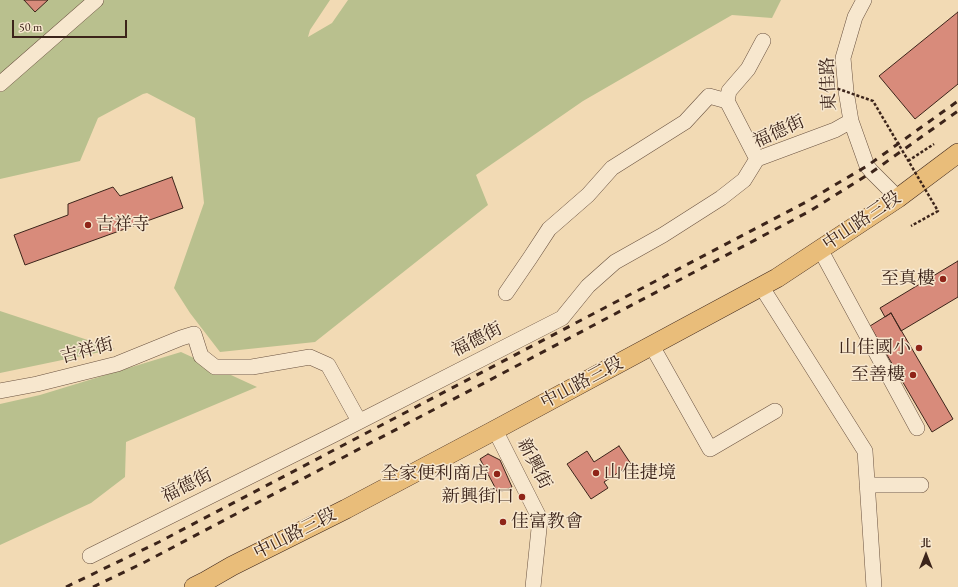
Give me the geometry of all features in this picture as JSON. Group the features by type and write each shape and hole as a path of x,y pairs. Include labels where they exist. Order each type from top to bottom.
{"main road":[{"name":"中山路三段","path":"202,585 232,566 346,509 777,278 898,198 957,154"}],"street":[{"path":"0,84 96,0"},
{"name":"東佳路","path":"864,0 855,17 843,58 850,121 867,166 898,198"},
{"path":"758,159 727,101 729,91 748,69 764,41"},
{"path":"506,293 549,229 588,195 612,168 684,122 709,96 727,101"},
{"name":"福德街","path":"90,556 562,318 588,286 615,262 663,235 721,198 744,180 758,159 835,130 850,121"},
{"path":"820,249 917,428"},
{"path":"761,286 865,451 874,587"},
{"name":"吉祥街","path":"0,391 37,384 117,364 180,338 194,334 201,356 216,367 252,367 310,357 328,365 359,421"},
{"path":"652,346 710,449 775,411"},
{"name":"新興街","path":"495,430 540,519 533,587"},
{"path":"867,485 921,485"}],"path":[{"path":"831,59 830,86 872,101 938,211 911,226"},
{"path":"908,161 934,144"}],"green space":[{"path":"0,0 330,0 310,30 308,37 332,23 348,0 781,0 772,18 732,15 583,101 476,175 488,205 315,342 220,352 190,313 174,288 204,203 195,118 147,93 143,94 98,118 80,161 0,179"},
{"path":"0,311 115,349 0,373"},
{"path":"181,352 257,387 126,442 125,477 91,503 0,545 0,404 40,395"}],"building":[{"path":"24,0 48,0 35,12"},
{"path":"958,12 958,84 915,119 879,76"},
{"name":"吉祥寺","path":"172,177 183,208 25,265 14,235 68,215 68,204 113,187 120,196"},
{"name":"至真樓","path":"958,261 958,297 901,331 891,313 885,317 880,308"},
{"name":"至善樓","path":"891,313 953,419 932,432 870,326"},
{"name":"山佳捷境","path":"619,446 631,464 604,482 608,488 591,499 567,464 587,451 594,462"},
{"name":"全家便利商店","path":"488,454 500,460 512,487 498,493 480,459"}],"railway":[{"path":"66,587 159,542 806,202 867,166 958,101"},
{"path":"93,587 145,562 810,211 872,172 958,111"}],"place":[{"name":"吉祥寺","path":"88,225"},
{"name":"至真樓","path":"943,279"},
{"name":"山佳國小","path":"919,348"},
{"name":"至善樓","path":"913,375"},
{"name":"山佳捷境","path":"596,473"},
{"name":"全家便利商店","path":"497,474"},
{"name":"新興街口","path":"522,497"},
{"name":"佳富教會","path":"503,522"}]}
